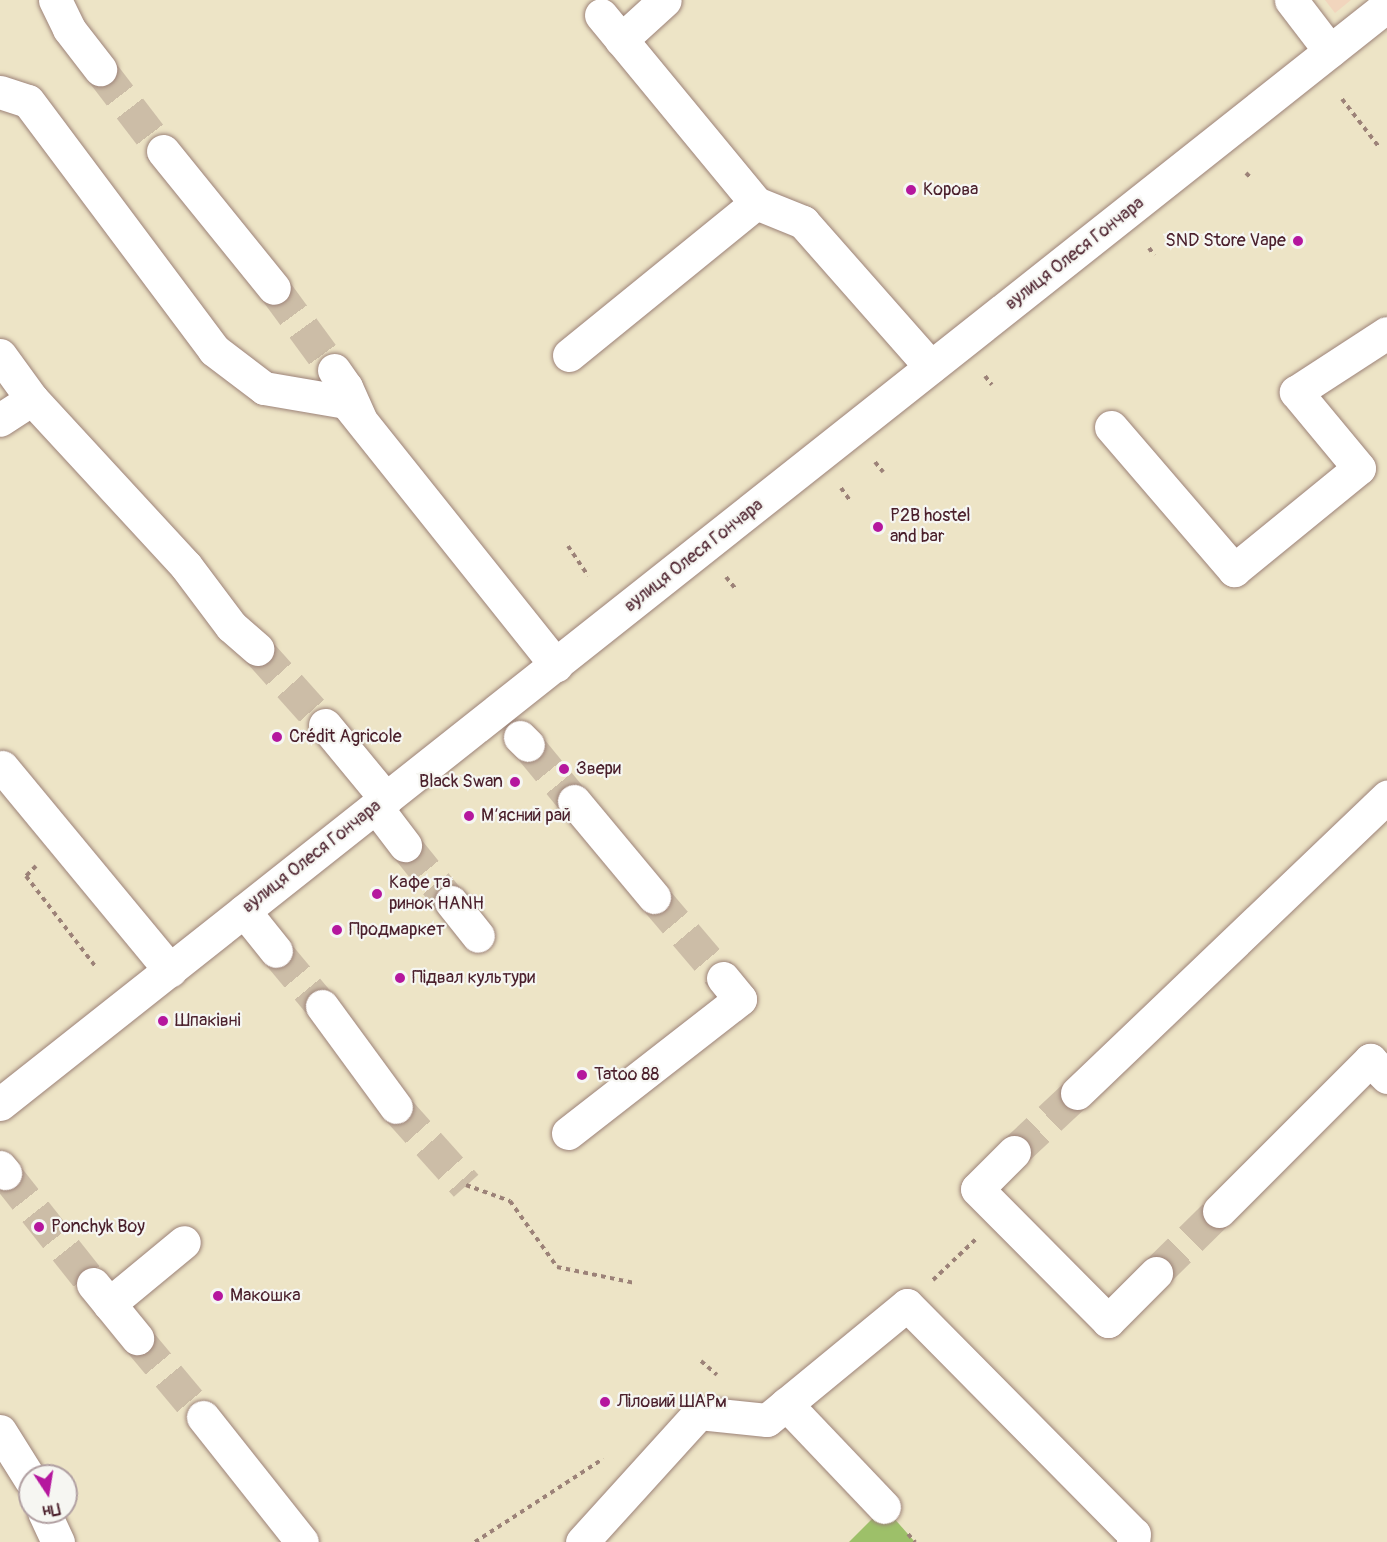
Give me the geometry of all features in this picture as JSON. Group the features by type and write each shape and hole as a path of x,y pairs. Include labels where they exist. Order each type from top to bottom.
{"street":[{"path":"55,0 69,29 100,69"},
{"path":"621,40 665,0"},
{"path":"1291,0 1330,51"},
{"name":"вулиця Олеся Гончара","path":"0,1104 1387,6"},
{"path":"601,15 756,203 803,222 931,368"},
{"path":"0,92 28,100 214,350 264,388 346,402 556,665"},
{"path":"163,151 274,288"},
{"path":"569,355 756,203"},
{"path":"1111,427 1234,570 1359,468 1296,392 1387,333"},
{"path":"0,355 32,399 186,566 231,626 257,649"},
{"path":"334,370 346,387 362,422"},
{"path":"0,420 32,399"},
{"path":"325,725 381,803 405,845"},
{"path":"2,767 170,970"},
{"path":"1077,1093 1387,797"},
{"path":"574,801 654,897"},
{"path":"451,902 478,936"},
{"path":"244,910 276,951"},
{"path":"568,1133 740,999 723,978"},
{"path":"322,1006 396,1107"},
{"path":"1219,1211 1381,1060"},
{"path":"1014,1152 977,1189 1108,1321 1156,1273"},
{"path":"137,1338 101,1294 184,1242"},
{"path":"582,1542 699,1413 767,1420 907,1305 1134,1534 1133,1542"},
{"path":"786,1404 884,1507"},
{"path":"203,1417 302,1542"},
{"path":"0,1431 21,1464"},
{"path":"50,1524 58,1542"}],"path":[{"path":"1342,99 1379,147"},
{"path":"1246,173 1251,178"},
{"path":"1149,249 1154,255"},
{"path":"985,376 992,384"},
{"path":"875,462 883,472"},
{"path":"840,488 849,499"},
{"path":"568,546 588,576"},
{"path":"726,577 735,588"},
{"path":"63,841 26,876 95,966"},
{"path":"466,1185 510,1201 557,1267 635,1283"},
{"path":"907,1305 1002,1214"}],"shaded area":[{"path":"1325,0 1351,0 1335,13"}],"green space":[{"path":"884,1507 915,1542 849,1542"}],"tunnel":[{"path":"100,69 163,151"},
{"path":"274,288 334,370"},
{"path":"257,649 325,725"},
{"path":"528,745 574,801"},
{"path":"405,845 451,902"},
{"path":"654,897 723,978"},
{"path":"276,951 322,1006"},
{"path":"1014,1152 1077,1093"},
{"path":"396,1107 466,1185"},
{"path":"5,1173 93,1284"},
{"path":"1156,1273 1219,1211"},
{"path":"137,1338 203,1417"}],"place":[{"name":"Корова","path":"911,190"},
{"name":"SND Store Vape","path":"1298,241"},
{"name":"P2B hostel and bar","path":"878,527"},
{"name":"Crédit Agricole","path":"277,737"},
{"name":"Звери","path":"564,769"},
{"name":"Black Swan","path":"515,782"},
{"name":"Мʼясний рай","path":"469,816"},
{"name":"Кафе та ринок HANH","path":"377,894"},
{"name":"Продмаркет","path":"337,930"},
{"name":"Підвал культури","path":"400,978"},
{"name":"Шпаківні","path":"163,1021"},
{"name":"Tatoo 88","path":"582,1075"},
{"name":"Ponchyk Boy","path":"39,1227"},
{"name":"Макошка","path":"218,1296"},
{"name":"Ліловий ШАРм","path":"605,1402"}]}
